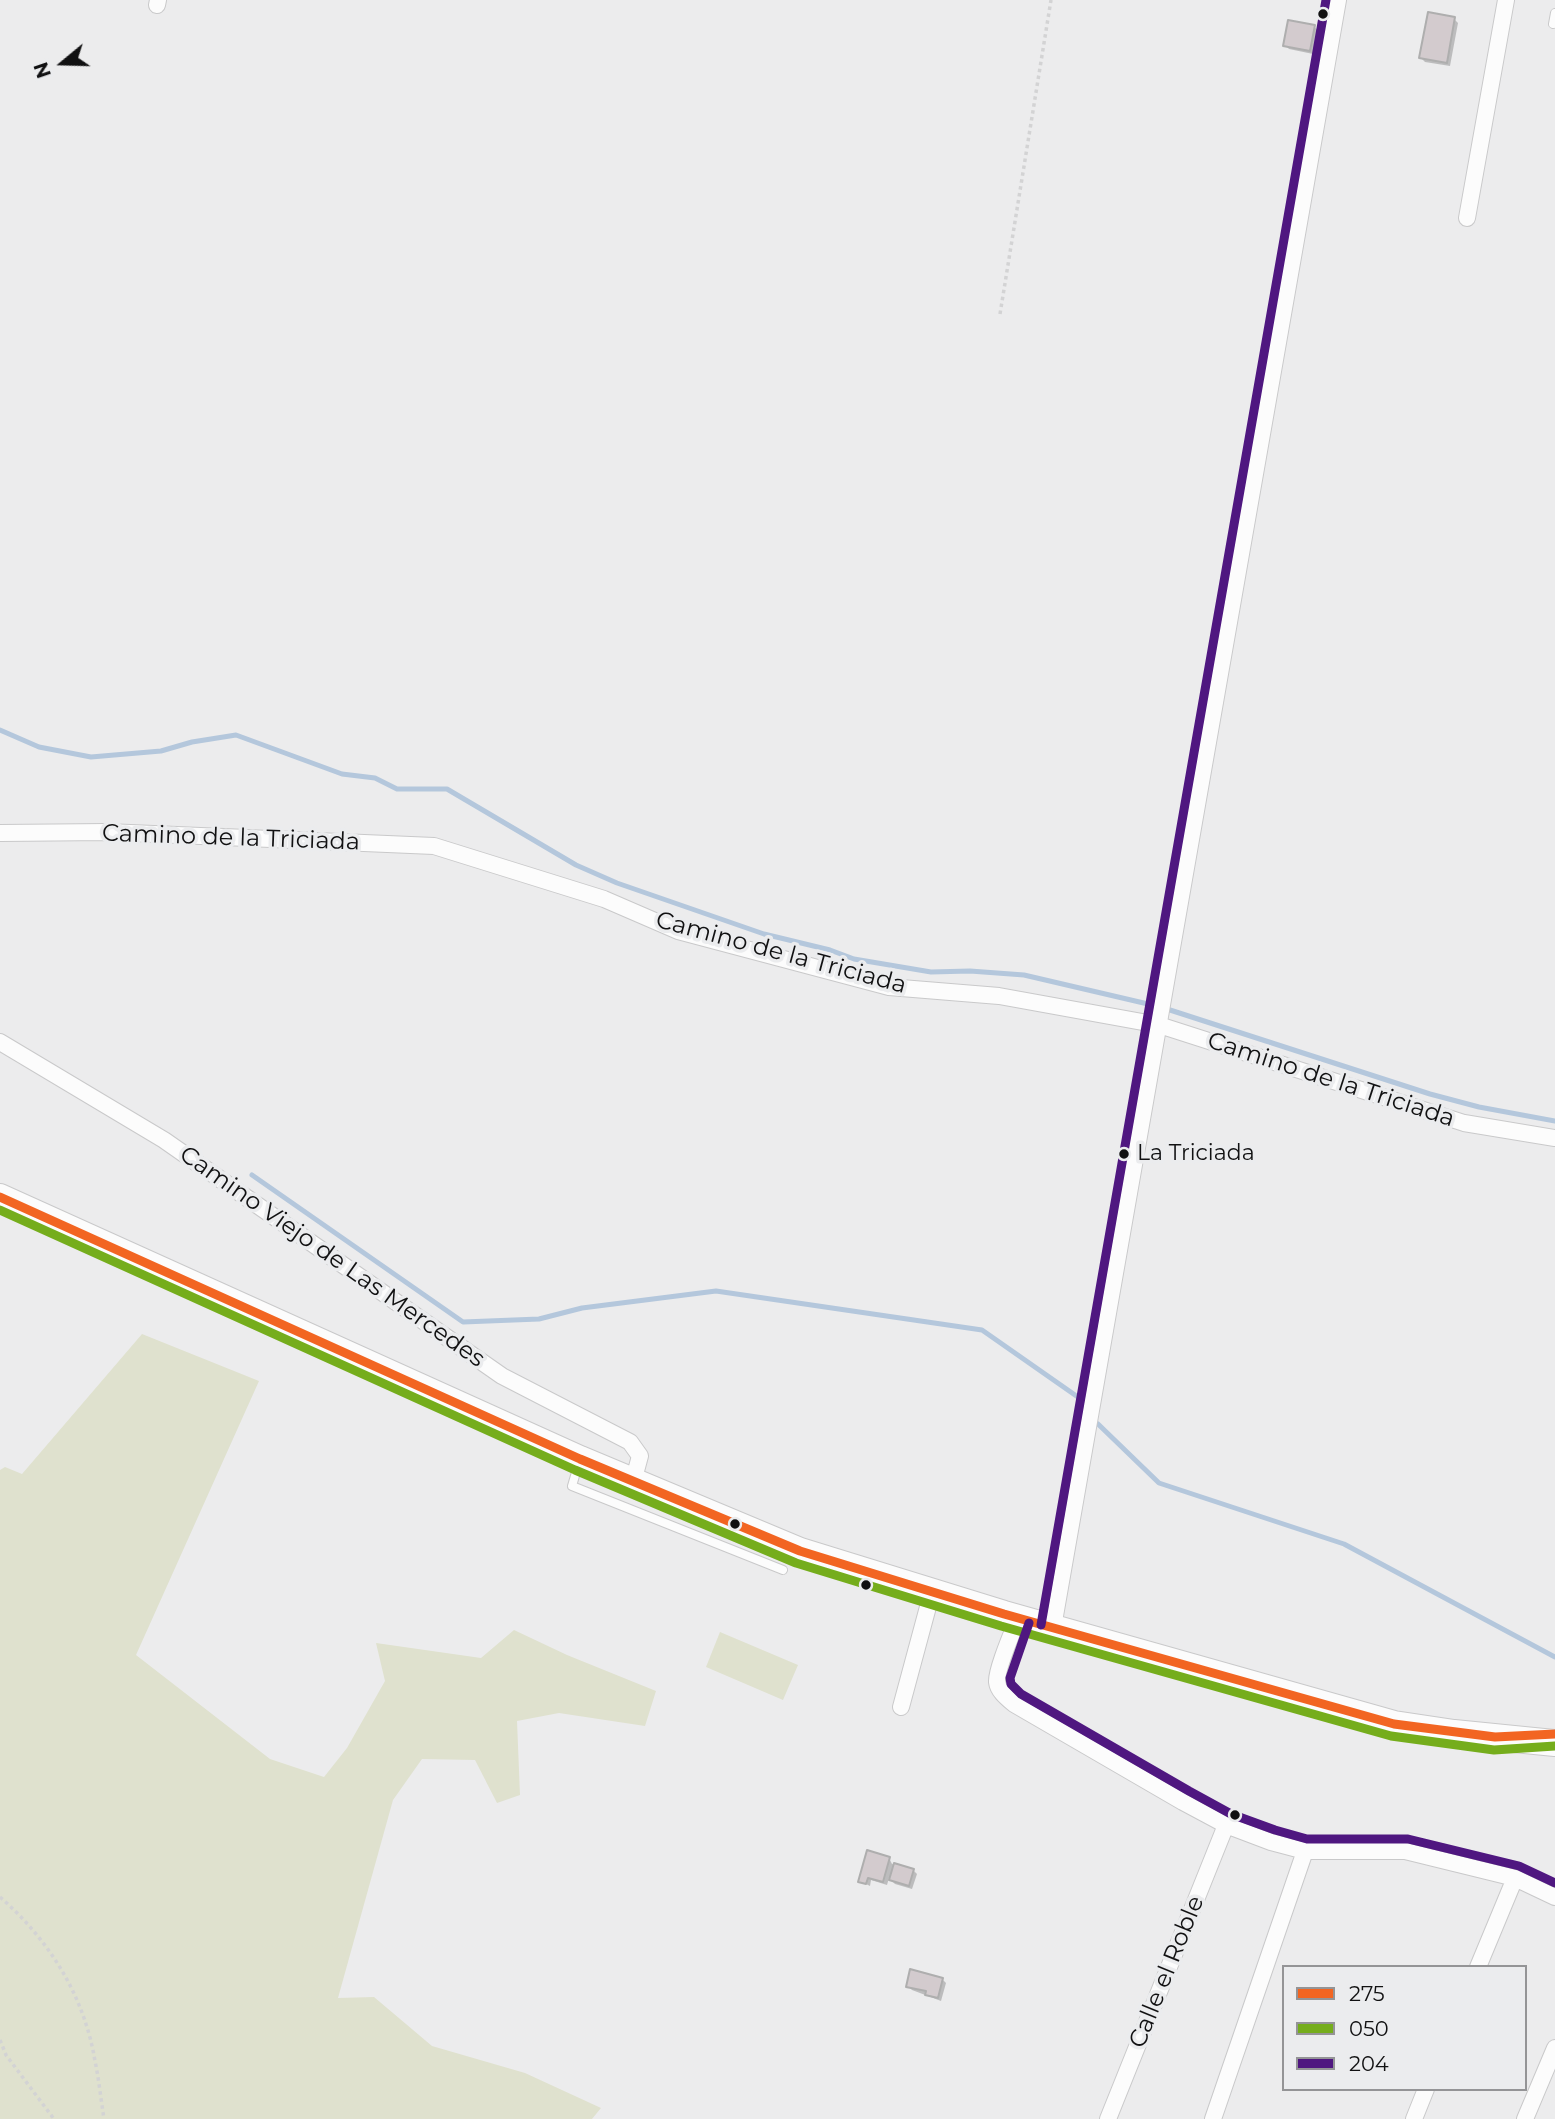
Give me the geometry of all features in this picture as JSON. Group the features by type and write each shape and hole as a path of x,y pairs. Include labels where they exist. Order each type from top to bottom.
{"main road":[{"path":"0,1197 580,1459 800,1551 1018,1618 1394,1724 1542,1741 1555,1734"}],"street":[{"path":"1052,1627 1338,0"},
{"path":"1467,218 1506,0"},
{"name":"Camino de la Triciada","path":"0,833 107,832 434,846 604,899 678,931 890,987 999,996 1159,1025 1464,1123 1555,1138"},
{"name":"Camino Viejo de Las Mercedes","path":"0,1042 164,1140 502,1376 630,1442 640,1456 633,1482"},
{"path":"901,1707 932,1592"},
{"path":"1018,1618 999,1671 997,1682 1003,1694 1025,1710 1226,1825 1305,1851 1405,1851 1515,1878 1555,1897"},
{"name":"Calle el Roble","path":"1108,2119 1226,1825"},
{"path":"1213,2119 1305,1851"},
{"path":"1479,1965 1515,1878"},
{"path":"1525,2119 1555,2048"},
{"path":"1414,2119 1425,2091"}],"lane":[{"path":"1553,24 1555,13"},
{"path":"580,1459 572,1486 783,1570"}],"path":[{"path":"1000,314 1051,0"},
{"path":"0,1897 40,1936 58,1962 74,1995 91,2040 104,2119"},
{"path":"0,2040 6,2054 54,2119"}],"green space":[{"path":"142,1334 259,1381 136,1655 270,1759 324,1777 347,1748 385,1681 376,1643 481,1658 514,1630 656,1691 645,1726 559,1713 517,1721 520,1795 497,1803 475,1760 422,1759 393,1800 338,1998 374,1997 432,2046 525,2073 601,2108 592,2119 0,2119 0,1470 5,1467 22,1474"},
{"path":"720,1632 798,1665 783,1700 706,1667"}],"building":[{"path":"1428,12 1455,17 1447,63 1419,58"},
{"path":"1288,20 1315,25 1310,51 1283,46"},
{"path":"867,1850 890,1857 883,1882 868,1878 866,1884 858,1882"},
{"path":"894,1863 914,1869 909,1886 889,1880"},
{"path":"910,1969 943,1978 938,1998 925,1995 926,1991 906,1987"}],"waterway":[{"path":"0,730 39,747 91,757 161,751 192,742 236,735 342,774 375,778 397,789 447,789 576,865 617,883 764,934 830,950 854,959 931,972 970,971 1024,975 1148,1004"},
{"path":"1170,1010 1430,1094 1479,1107 1555,1121"},
{"path":"252,1175 463,1322 539,1319 582,1308 716,1291 982,1330 1085,1402"},
{"path":"1098,1424 1159,1483 1344,1544 1555,1657"}],"transit line":[{"name":"204","path":"1041,1625 1326,0"},
{"name":"275","path":"0,1197 580,1459 800,1551 1004,1614 1394,1724 1495,1737 1555,1734"},
{"name":"050","path":"0,1210 575,1470 796,1563 1001,1626 1391,1736 1494,1750 1555,1746"},
{"name":"204","path":"1029,1623 1010,1678 1011,1684 1021,1694 1231,1814 1307,1839 1408,1839 1519,1866 1555,1883"}],"place":[{"name":"La Triciada","path":"1124,1154"}]}
